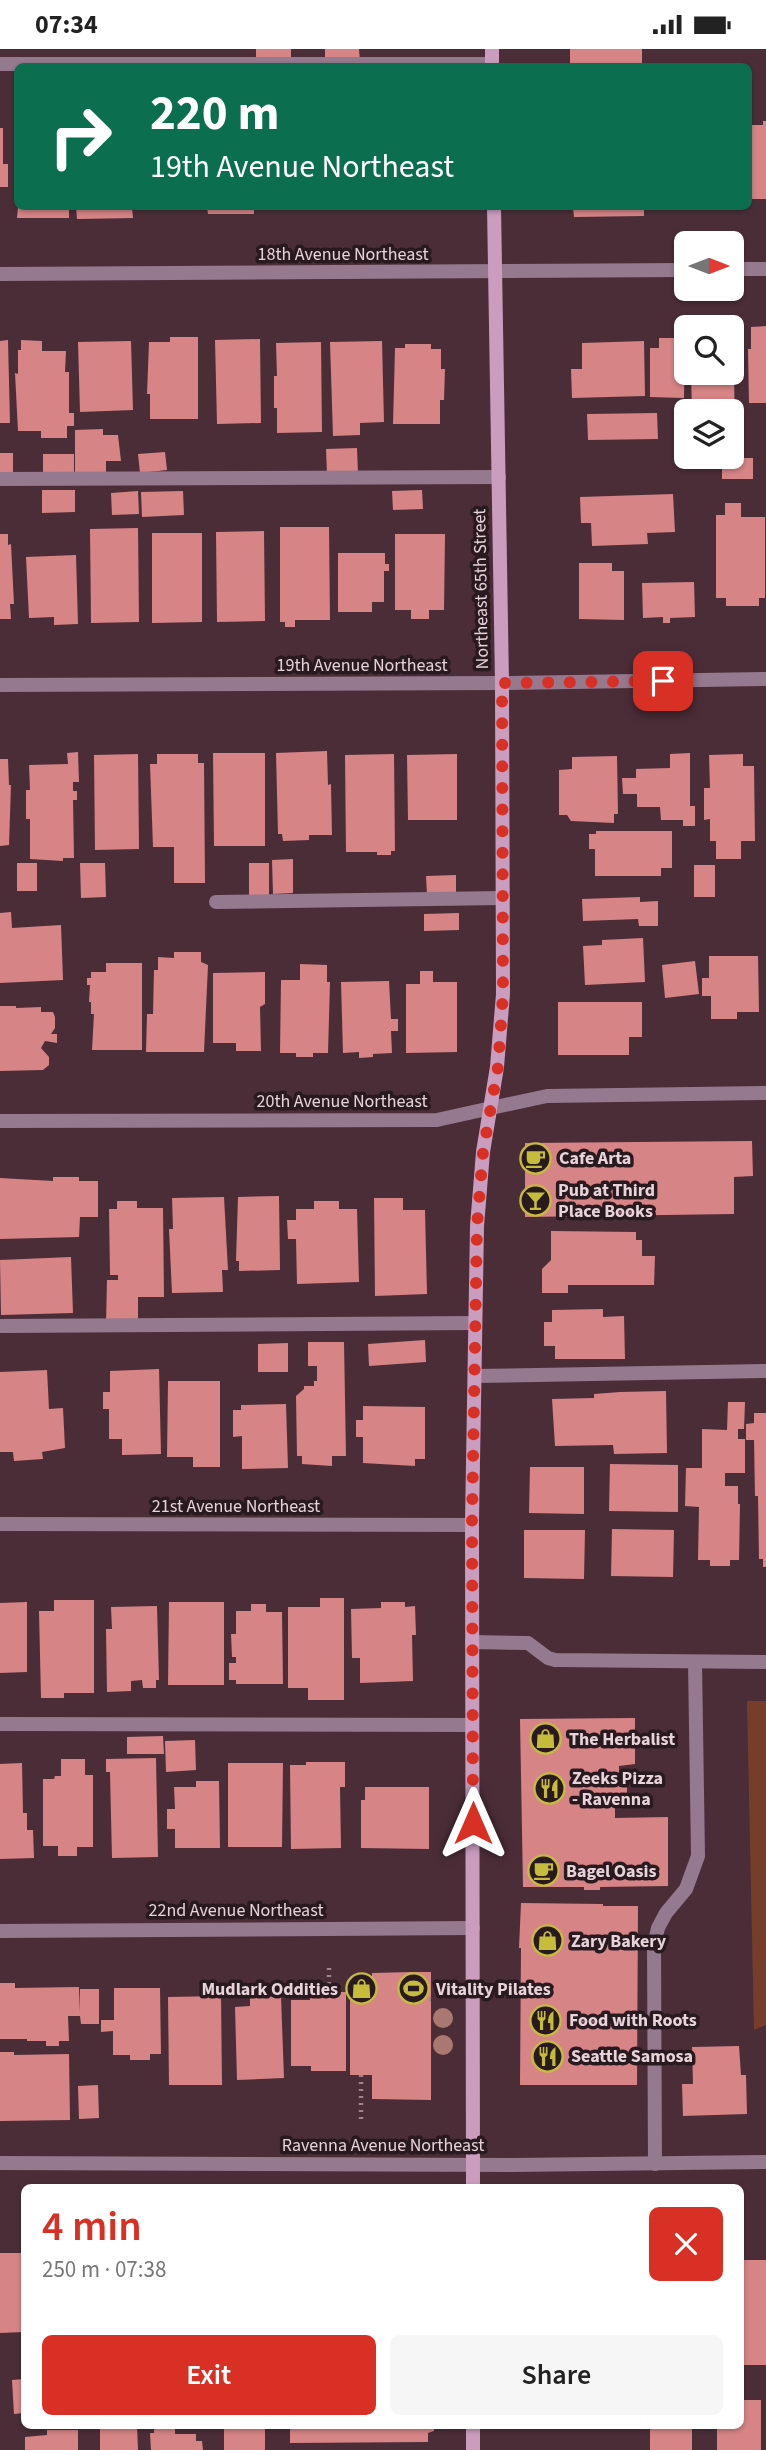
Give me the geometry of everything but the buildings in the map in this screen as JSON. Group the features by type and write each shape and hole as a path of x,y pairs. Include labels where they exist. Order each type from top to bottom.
{"main road":[{"name":"Northeast 65th Street","path":"473,2184 472,1525 477,1226 483,1152 498,1067 503,994 502,683 494,210"},
{"path":"473,2429 473,2450"}],"street":[{"path":"123,63 492,60"},
{"path":"744,269 766,269"},
{"name":"18th Avenue Northeast","path":"0,274 674,270"},
{"path":"0,479 499,477"},
{"name":"19th Avenue Northeast","path":"0,685 766,679"},
{"path":"216,902 503,898"},
{"name":"20th Avenue Northeast","path":"0,1121 437,1120 547,1095 766,1093"},
{"path":"0,1326 475,1323"},
{"path":"475,1376 766,1371"},
{"name":"21st Avenue Northeast","path":"0,1524 472,1525"},
{"path":"472,1642 528,1643 555,1660 766,1662"},
{"path":"655,2164 654,1945 658,1928 666,1913 686,1889 698,1856 695,1662"},
{"path":"0,1724 472,1725"},
{"name":"22nd Avenue Northeast","path":"0,1931 473,1928"},
{"name":"Ravenna Avenue Northeast","path":"0,2163 473,2165 766,2162"}],"path":[{"path":"329,1968 329,1992"},
{"path":"361,2075 361,2123"}],"shaded area":[{"path":"747,1701 766,1701 766,2025 754,2030"}],"place":[{"name":"Cafe Arta","path":"536,1158"},
{"name":"Pub at Third Place Books","path":"535,1200"},
{"name":"The Herbalist","path":"546,1739"},
{"name":"Zeeks Pizza - Ravenna","path":"549,1788"},
{"name":"Bagel Oasis","path":"543,1871"},
{"name":"Zary Bakery","path":"548,1941"},
{"name":"Mudlark Oddities","path":"361,1989"},
{"name":"Vitality Pilates","path":"413,1989"},
{"name":"Food with Roots","path":"546,2020"},
{"name":"Seattle Samosa","path":"548,2056"}],"route":[{"path":"473,1823 472,1521 477,1226 483,1152 498,1067 503,994 502,683 663,681"}]}
